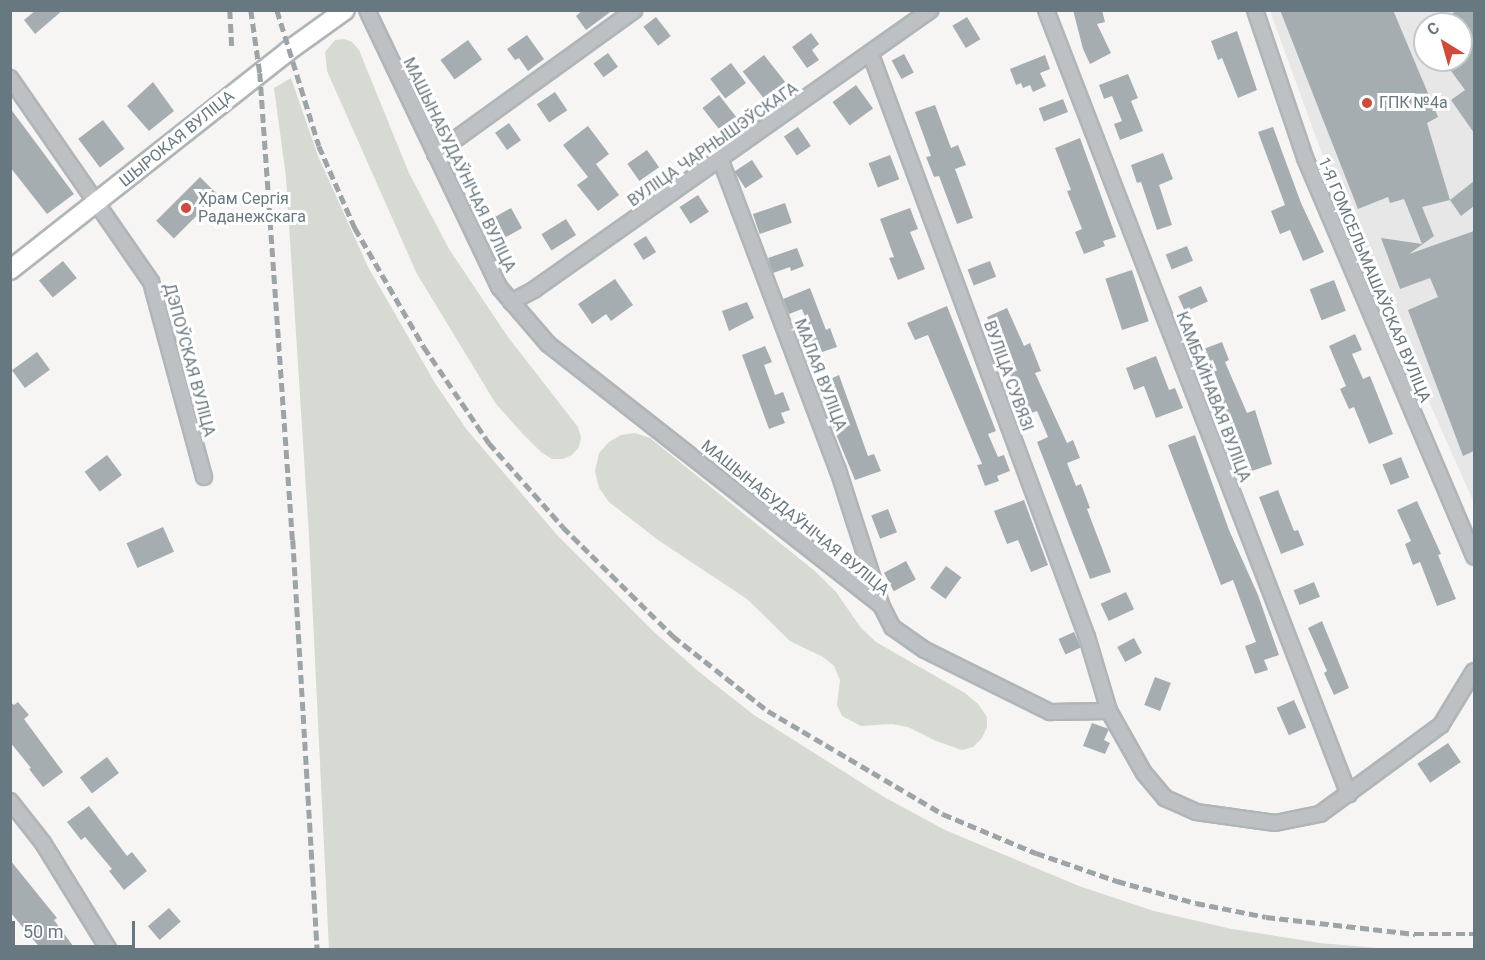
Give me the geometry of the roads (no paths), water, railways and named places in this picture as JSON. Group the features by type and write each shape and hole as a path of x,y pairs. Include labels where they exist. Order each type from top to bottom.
{"street":[{"name":"ШЫРОКАЯ ВУЛІЦА","path":"10,270 200,119 345,10"},
{"name":"МАШЫНАБУДАЎНІЧАЯ ВУЛІЦА","path":"367,10 499,287 548,344 881,605 892,627 925,650 995,688 1050,712 1109,711"},
{"path":"435,154 635,10"},
{"name":"ВУЛІЦА ЧАРНЫШЭЎСКАГА","path":"511,302 535,289 932,10"},
{"name":"КАМБАЙНАВАЯ ВУЛІЦА","path":"1046,10 1349,795"},
{"name":"1-Я ГОМСЕЛЬМАШАЎСКАЯ ВУЛІЦА","path":"1255,10 1305,158 1474,557"},
{"name":"ВУЛІЦА СУВЯЗІ","path":"871,55 1083,626 1109,711"},
{"name":"ДЭПОЎСКАЯ ВУЛІЦА","path":"10,78 151,282 204,477"},
{"name":"МАЛАЯ ВУЛІЦА","path":"720,160 838,470 881,605"},
{"path":"1109,711 1144,773 1165,798 1196,812 1275,823 1320,814 1349,795 1441,725 1474,671"},
{"path":"10,801 43,843 109,950"}],"railway":[{"path":"230,10 232,46"},
{"path":"251,10 260,73 293,540 317,950"},
{"path":"277,10 319,146 355,228 424,347 489,443 563,527 673,636 768,711 943,814 1036,853 1117,881 1196,903 1266,917 1415,934 1474,934"}],"place":[{"name":"ГПК №4а","path":"1367,103"},
{"name":"Храм Сергія Раданежскага","path":"186,208"}]}
